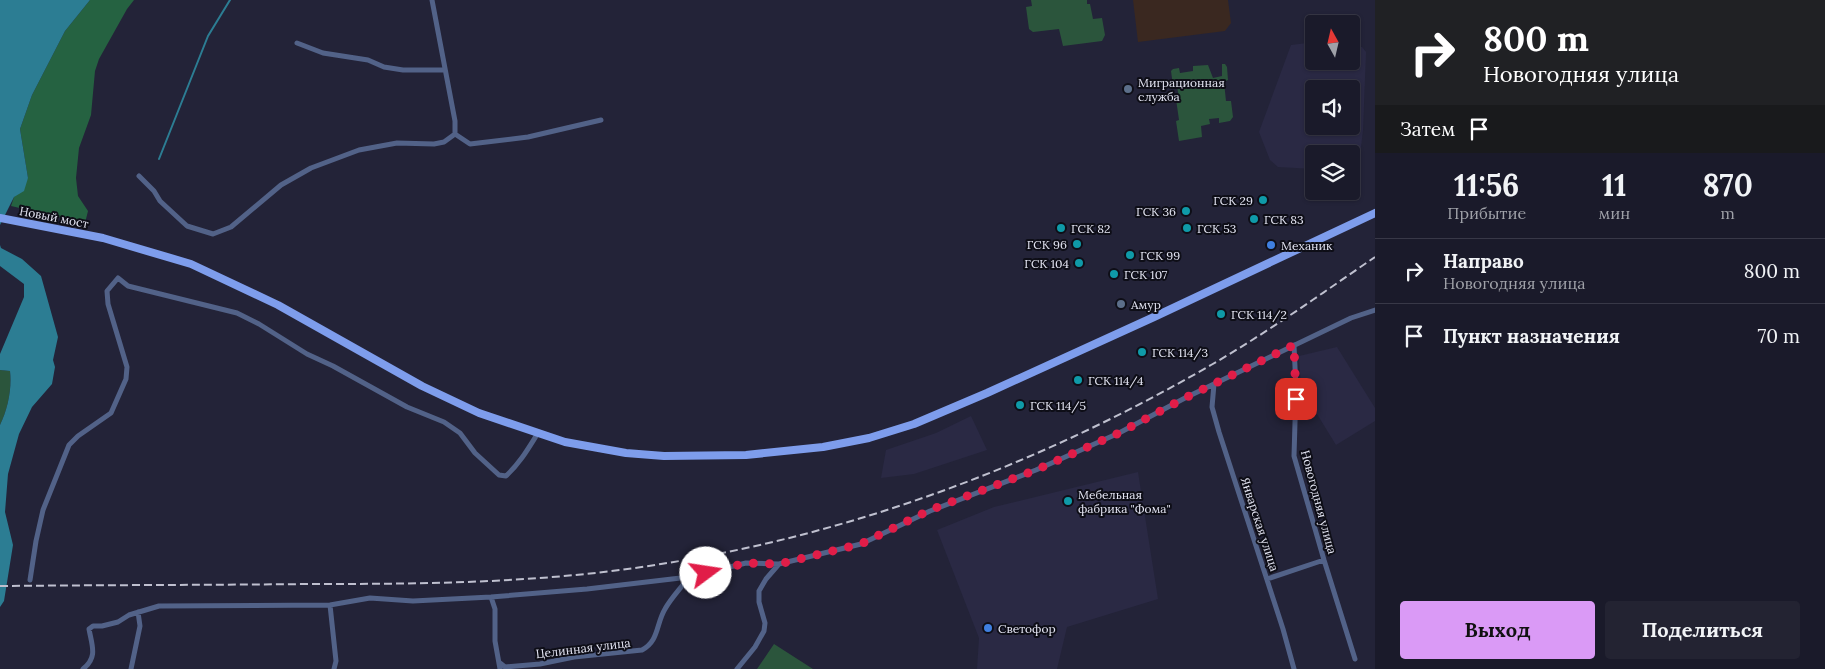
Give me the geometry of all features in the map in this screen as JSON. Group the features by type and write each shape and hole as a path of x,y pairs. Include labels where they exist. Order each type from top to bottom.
{"main road":[{"name":"Новый мост","path":"0,218 103,238 191,264 278,305 422,386 478,413 565,442 626,453 664,456 746,455 823,447 869,438 914,424 982,396 1375,213"}],"street":[{"path":"432,0 455,121 455,134"},
{"path":"297,43 322,53 368,60 384,67 403,70 445,70"},
{"path":"455,134 470,144 528,137 601,120"},
{"path":"138,176 154,191 160,201 187,226 213,234 231,227 281,185 311,168 359,150 397,143 434,144 444,142 455,134"},
{"path":"30,580 43,510 69,445 78,436 111,413 126,378 127,367 107,291 118,278 128,286 237,313 259,324 308,354 407,407 444,422 460,433 475,453 499,475 506,476 513,470 538,433"},
{"path":"83,669 92,660 90,629 92,626 102,626 118,622 138,612 160,606 330,605 370,598 413,600 491,597 587,589 690,577 746,563 779,564 861,544 930,510 1036,470 1119,433 1294,345 1351,318 1375,310"},
{"name":"Новогодняя улица","path":"1294,345 1296,389 1294,456 1324,560 1356,659"},
{"name":"Январская улица","path":"1214,384 1212,407 1219,432 1294,669"},
{"path":"1267,579 1324,560"},
{"path":"737,669 764,631 765,623 759,602 759,592 766,579 779,564"},
{"name":"Целинная улица","path":"500,666 540,664 574,657 642,650 648,647 655,638 664,610 690,577"},
{"path":"491,597 495,609 495,641 500,666"},
{"path":"330,605 336,661 334,669"},
{"path":"131,669 140,626 138,612"}],"shaded area":[{"path":"1133,0 1228,0 1231,23 1225,31 1138,42"},
{"path":"1305,43 1305,70 1360,70 1360,47 1366,52 1363,130 1360,155 1360,145 1305,145 1305,168 1278,167 1270,160 1259,132 1291,45"},
{"path":"1337,347 1375,408 1375,421 1336,445 1301,388 1299,356"},
{"path":"971,416 987,450 914,474 881,478 886,450 936,433"},
{"path":"1138,472 1158,599 1067,627 1057,669 977,669 979,638 937,530 994,507"}],"green space":[{"path":"90,0 134,0 99,59 95,71 91,115 79,148 76,178 78,196 88,211 85,223 11,206 14,197 28,178 20,129 32,95 65,31"},
{"path":"1031,0 1087,0 1087,4 1090,4 1093,19 1102,18 1105,35 1102,41 1063,46 1059,29 1033,32 1029,29 1026,7 1032,6"},
{"path":"1222,64 1225,64 1227,67 1228,80 1224,82 1226,101 1231,101 1233,117 1230,121 1219,123 1219,118 1209,119 1210,124 1201,126 1202,137 1179,141 1176,121 1179,120 1176,99 1179,98 1177,86 1173,86 1171,71 1179,68 1180,73 1193,71 1193,66 1208,65 1213,78 1222,76"},
{"path":"0,370 10,371 10,384 9,398 0,425"},
{"path":"774,644 813,669 757,669"}],"water":[{"path":"0,0 90,0 65,31 32,95 20,129 28,178 24,191 14,197 0,225"},
{"path":"0,245 1,248 22,259 41,276 58,337 53,360 55,367 52,384 32,407 19,434 8,474 5,512 13,545 4,601 0,607 0,425 9,398 10,371 0,370 0,354 24,297 24,284 0,266"}],"waterway":[{"path":"159,159 208,36 230,0"}],"railway":[{"path":"0,586 400,584 530,579 661,564 733,551 805,534 875,514 945,490 1014,463 1081,433 1211,365 1375,257"}],"place":[{"name":"Миграционная служба","path":"1128,89"},
{"name":"ГСК 29","path":"1263,200"},
{"name":"ГСК 36","path":"1186,211"},
{"name":"ГСК 83","path":"1254,219"},
{"name":"ГСК 82","path":"1061,228"},
{"name":"ГСК 53","path":"1187,228"},
{"name":"ГСК 96","path":"1077,244"},
{"name":"Механик","path":"1271,245"},
{"name":"ГСК 99","path":"1130,255"},
{"name":"ГСК 104","path":"1079,263"},
{"name":"ГСК 107","path":"1114,274"},
{"name":"Амур","path":"1121,304"},
{"name":"ГСК 114/2","path":"1221,314"},
{"name":"ГСК 114/3","path":"1142,352"},
{"name":"ГСК 114/4","path":"1078,380"},
{"name":"ГСК 114/5","path":"1020,405"},
{"name":"Мебельная фабрика \"Фома\"","path":"1068,501"},
{"name":"Светофор","path":"988,628"}],"route":[{"path":"706,573 746,563 779,564 861,544 930,510 1036,470 1119,433 1185,398 1294,345 1296,399"}]}
